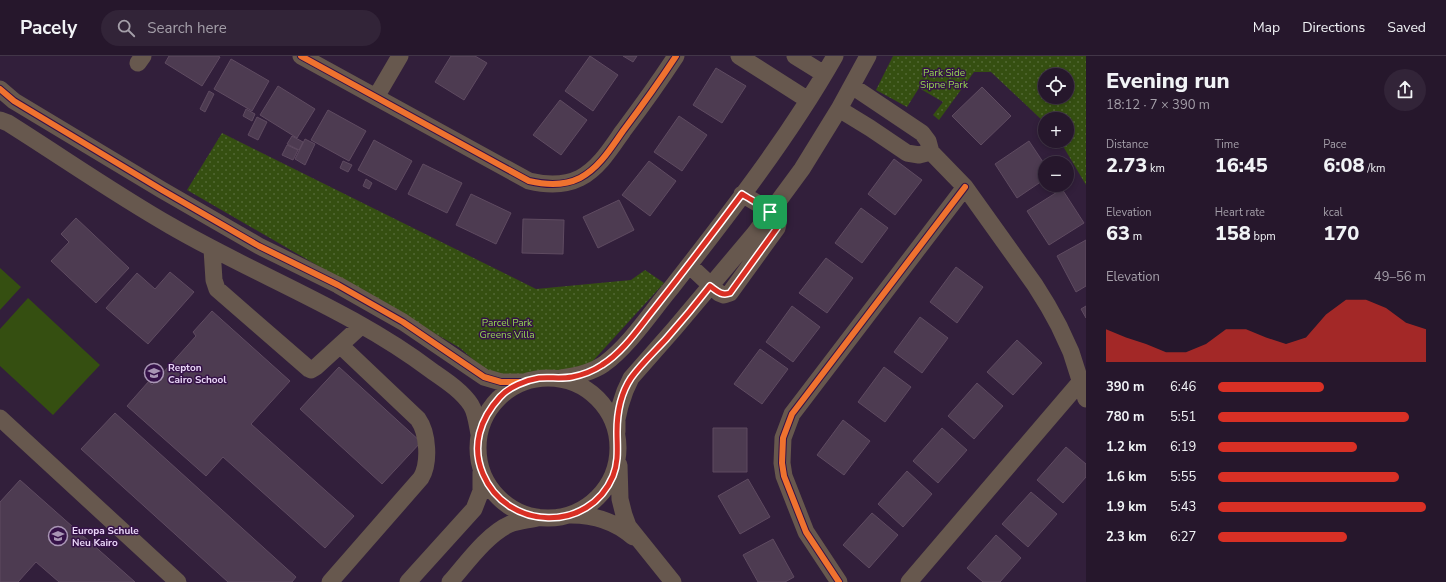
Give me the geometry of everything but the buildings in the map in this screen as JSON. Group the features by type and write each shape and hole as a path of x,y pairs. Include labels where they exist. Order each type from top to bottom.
{"street":[{"path":"301,56 529,181 543,184 558,184 579,178 599,164 636,115 676,56"},
{"path":"376,97 400,56"},
{"path":"739,56 808,100"},
{"path":"795,56 824,74"},
{"path":"0,89 14,101 162,190 259,246 338,285 403,322 484,377 501,382 522,382 540,378 560,378 582,374 603,365 612,358 636,331 689,265 742,194 808,100 835,56"},
{"path":"672,582 628,526 620,499 617,419 625,391 631,378 746,245 802,169 839,109 868,56"},
{"path":"852,86 922,133 928,141 931,152 965,187 1035,285 1048,306 1070,352 1086,398"},
{"path":"839,109 907,153 919,155 931,152"},
{"path":"0,120 8,123 149,213 212,249 309,297 408,353 446,381 463,396 474,411 479,434"},
{"path":"839,582 806,532 787,488 782,463 782,444 787,425 792,414 965,187"},
{"path":"149,213 162,190"},
{"path":"742,194 770,212"},
{"path":"212,249 214,280 217,289 306,368 314,369 361,326"},
{"path":"689,265 710,286"},
{"path":"330,582 421,478 426,463 425,436 422,424 340,345"},
{"path":"560,378 579,385 596,396 609,413 617,432"},
{"path":"909,582 1081,381"},
{"path":"408,582 474,509 481,491 480,468 477,451 479,434 487,412 502,394 522,382"},
{"path":"0,418 178,582"},
{"path":"450,582 487,541 504,527 540,518 555,518 569,515 588,506 603,493 613,476 618,456"},
{"path":"480,468 487,483 501,500 510,507 524,514 540,518"},
{"path":"569,515 592,516 604,520 625,530 641,544"}],"green space":[{"name":"Park Side Sipne Park","path":"893,56 1086,56 1086,185 1074,165 1074,156 1069,156 1064,148 1074,148 1074,112 1038,112 1038,116 991,72 974,72 939,120 933,115 943,102 919,88 907,107 876,90"},
{"name":"Parcel Park Greens Villa","path":"222,133 536,289 631,280 645,270 664,283 591,363 567,370 544,370 515,377 486,371 460,348 187,190"},
{"path":"0,268 21,287 0,310"},
{"path":"28,298 100,365 53,415 0,366 0,329"}],"cycle path":[{"path":"301,56 529,181 555,184 574,181 587,174 599,163 643,104 676,56"},
{"path":"0,89 14,101 162,190 259,246 338,285 403,322 484,377 501,382 522,382"},
{"path":"839,582 806,532 784,476 782,463 783,438 792,414 965,187"}],"place":[{"name":"Repton Cairo School","path":"154,373"},
{"name":"Europa Schule Neu Kairo","path":"58,536"}],"route":[{"path":"742,194 770,212 777,219 777,228 730,293 724,295 710,286 631,378 625,391 617,419 618,456 613,476 603,493 588,506 569,515 555,518 540,518 524,514 510,507 497,497 487,483 480,468 477,451 479,434 487,412 502,394 522,382 540,378 573,377 603,365 612,358 641,325 689,265 742,194"}]}
